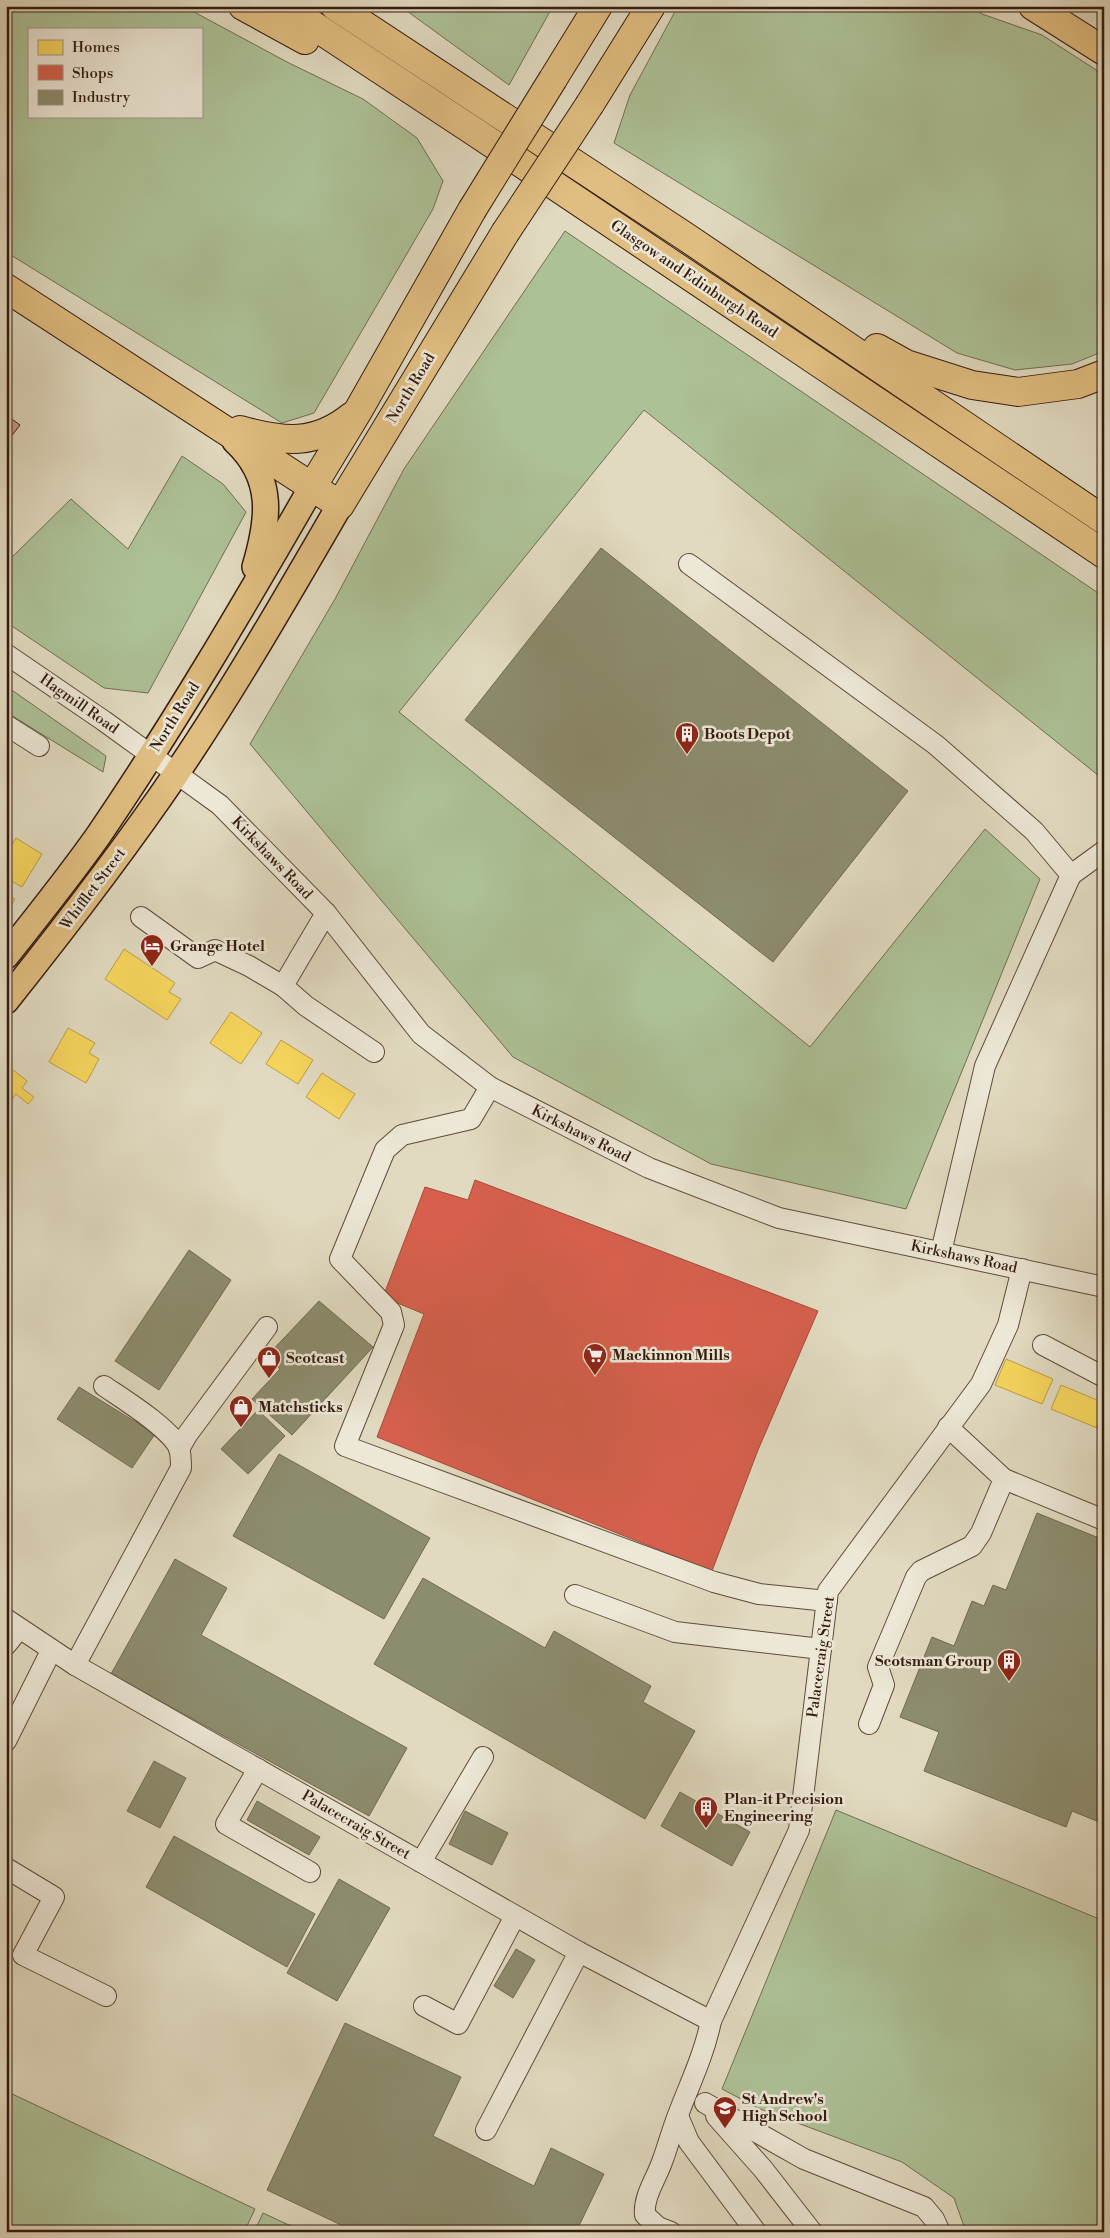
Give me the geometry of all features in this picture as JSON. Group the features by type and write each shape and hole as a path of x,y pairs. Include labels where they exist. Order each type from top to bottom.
{"highway":[{"path":"243,6 478,134"},
{"name":"Glasgow and Edinburgh Road","path":"284,6 1104,554"},
{"name":"Glasgow and Edinburgh Road","path":"334,6 686,236 1104,520"},
{"name":"North Road","path":"312,487 358,411 472,210 598,6"},
{"name":"North Road","path":"340,506 505,233 590,104 651,6"},
{"path":"1033,6 1104,51"},
{"path":"686,236 906,364 972,385 1018,392 1078,384 1104,374"},
{"path":"6,288 340,506"},
{"path":"217,424 272,439 298,439 323,434 335,428 358,411"}],"main road":[{"path":"217,424 251,458 263,484 266,496 263,540 244,606"},
{"name":"North Road","path":"150,756 244,606 312,487"},
{"name":"North Road","path":"176,774 224,701 340,506"},
{"name":"Whifflet Street","path":"6,956 84,854 150,756"},
{"name":"Whifflet Street","path":"6,1002 98,885 176,774"}],"street":[{"path":"689,564 936,745 1034,831 1071,875"},
{"name":"Hagmill Road","path":"6,654 104,720 176,774"},
{"path":"6,725 39,746"},
{"name":"Kirkshaws Road","path":"176,774 220,805 326,913 421,1034 490,1087 649,1168 779,1218 1104,1287"},
{"path":"941,1252 985,1066 1071,875 1104,851"},
{"path":"284,986 326,913"},
{"path":"141,917 198,958 214,950 249,966 284,986 306,1006 374,1052"},
{"path":"490,1087 471,1119 402,1134 385,1150 340,1259 391,1312 394,1325 345,1446 714,1582 759,1594 827,1601"},
{"name":"Palacecraig Street","path":"671,2232 658,2227 645,2216 644,2205 695,2076 706,2045 711,2022 799,1830 828,1590 981,1384 1008,1325 1022,1269"},
{"path":"179,1449 187,1435 267,1327"},
{"path":"1043,1345 1104,1377"},
{"path":"75,1665 181,1468 179,1449 169,1435 149,1418 104,1386"},
{"path":"948,1427 1004,1479 1104,1520"},
{"path":"869,1724 884,1685 878,1667 916,1577 921,1571 972,1546 982,1533 1004,1479"},
{"path":"575,1595 675,1632 821,1649"},
{"path":"6,1645 12,1624"},
{"name":"Palacecraig Street","path":"12,1624 75,1665 515,1916 711,2022"},
{"path":"6,1741 51,1651"},
{"path":"421,1862 483,1757"},
{"path":"258,1769 226,1824 310,1872"},
{"path":"6,1868 54,1897 23,1955 106,1996"},
{"path":"424,2006 458,2024 515,1916"},
{"path":"486,2130 579,1952"},
{"path":"695,2076 705,2102 763,2169 812,2232"},
{"path":"705,2102 804,2159 924,2207 934,2219 940,2232"},
{"path":"678,2116 689,2142 756,2232"}],"green space":[{"path":"6,6 183,6 287,62 363,99 417,138 443,181 433,209 314,413 282,423 6,252"},
{"path":"400,6 553,6 509,85"},
{"path":"678,6 970,6 982,14 1042,35 1104,75 1104,351 1072,364 1015,370 957,353 614,143 630,95"},
{"path":"565,231 1104,597 1104,780 644,410 399,712 810,1047 985,829 1040,879 906,1209 711,1164 513,1057 250,744 335,599 404,469"},
{"path":"182,456 223,484 246,512 148,693 104,688 6,622 6,563 71,499 128,549"},
{"path":"6,686 106,756 103,772 6,712"},
{"path":"836,1810 1104,1921 1104,2232 966,2232 954,2198 902,2162 760,2109 722,2089"},
{"path":"6,2091 255,2209 244,2232 6,2232"},
{"path":"263,2213 304,2232 254,2232"}],"building: Homes":[{"path":"16,838 42,854 22,887 6,878 6,855"},
{"path":"6,894 15,899 6,914"},
{"path":"124,949 175,983 169,992 181,999 167,1020 105,979"},
{"path":"231,1012 262,1033 241,1064 210,1043"},
{"path":"68,1028 95,1043 89,1053 99,1059 86,1083 49,1062"},
{"path":"281,1040 313,1060 298,1084 266,1064"},
{"path":"8,1066 27,1081 22,1088 34,1097 28,1104 16,1094 9,1103 6,1101 6,1069"},
{"path":"322,1073 355,1094 339,1119 306,1097"},
{"path":"1006,1359 1053,1379 1042,1404 995,1385"},
{"path":"1061,1385 1104,1403 1104,1413 1097,1428 1051,1409"}],"building: Shops":[{"name":"Mackinnon Mills","path":"475,1180 818,1311 758,1450 712,1571 377,1437 424,1314 383,1297 425,1187 468,1200"}],"building: Industry":[{"name":"Boots Depot","path":"601,548 908,791 773,962 465,720"},
{"path":"189,1250 231,1280 159,1390 115,1361"},
{"path":"319,1301 373,1347 292,1435 252,1399 280,1369 266,1357"},
{"path":"79,1387 155,1434 132,1468 57,1419"},
{"path":"258,1410 285,1436 248,1474 221,1449"},
{"path":"279,1454 430,1538 384,1619 233,1536"},
{"name":"Scotsman Group","path":"1037,1513 1104,1540 1104,1824 1072,1811 1066,1827 924,1771 939,1732 900,1717 932,1637 954,1646 972,1601 984,1606 993,1585 1006,1590"},
{"path":"175,1559 227,1588 201,1635 407,1748 369,1816 111,1674"},
{"path":"423,1578 545,1648 554,1631 651,1686 643,1702 695,1731 645,1819 374,1664"},
{"path":"154,1761 186,1778 160,1828 127,1811"},
{"name":"Plan-it Precision Engineering","path":"680,1792 750,1832 732,1866 661,1826"},
{"path":"257,1801 320,1837 309,1855 247,1820"},
{"path":"465,1811 508,1833 492,1865 449,1844"},
{"path":"174,1836 315,1914 287,1967 146,1887"},
{"path":"339,1879 390,1908 337,2001 287,1973"},
{"path":"516,1949 535,1960 513,1998 494,1986"},
{"path":"345,2023 461,2077 433,2136 534,2186 551,2148 604,2174 576,2232 356,2232 267,2190"}],"building: Other":[{"path":"6,415 20,425 6,443"}],"place":[{"name":"Boots Depot","path":"687,755"},
{"name":"Grange Hotel","path":"152,967"},
{"name":"Mackinnon Mills","path":"595,1376"},
{"name":"Scotcast","path":"269,1379"},
{"name":"Matchsticks","path":"241,1428"},
{"name":"Scotsman Group","path":"1009,1682"},
{"name":"Plan-it Precision Engineering","path":"706,1829"},
{"name":"St Andrew's High School","path":"725,2129"}]}
